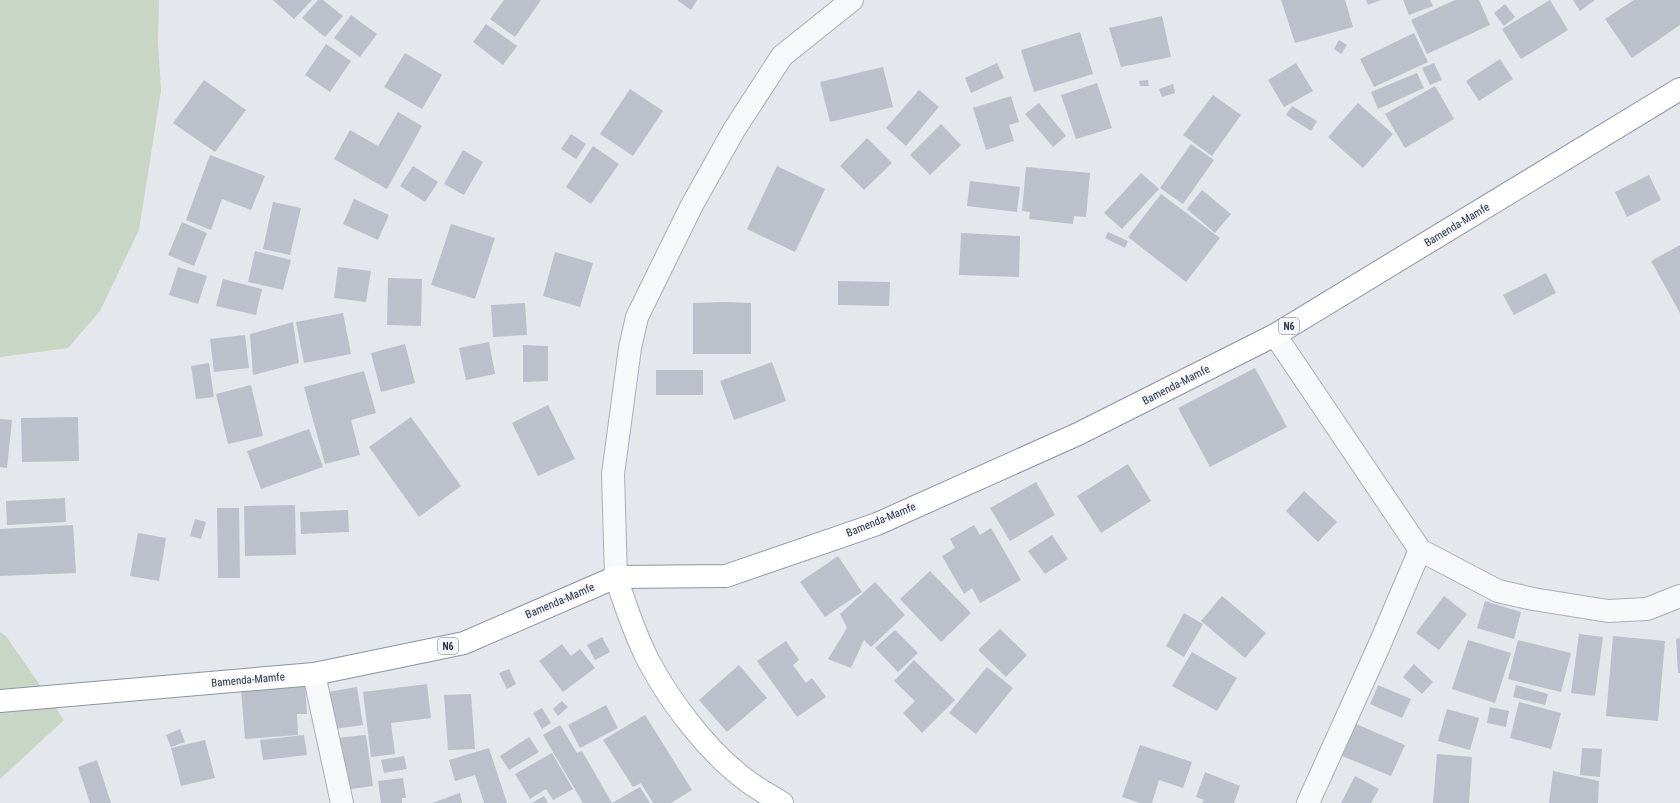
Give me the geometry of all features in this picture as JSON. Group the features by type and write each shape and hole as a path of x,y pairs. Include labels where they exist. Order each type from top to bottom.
{"main road":[{"name":"Bamenda-Mamfe","path":"0,701 314,674 464,643 616,577 726,576 877,524 1078,434 1275,335 1680,89"},
{"path":"616,577 629,616 648,660 676,705 713,749 746,780 782,803"}],"street":[{"path":"616,577 613,474 630,348 637,317 692,205 734,130 782,56 852,0"},
{"path":"1275,335 1420,550 1498,590 1540,600 1608,611 1647,609 1680,596"},
{"path":"1308,803 1379,646 1420,550"},
{"path":"314,674 342,803"}],"green space":[{"path":"0,0 159,0 158,42 161,91 139,230 100,311 68,348 0,357"},
{"path":"0,632 6,636 64,720 0,779"}],"building":[{"path":"273,0 312,0 294,19"},
{"path":"318,0 323,0 343,16 325,37 302,18"},
{"path":"504,0 541,0 515,37 490,19"},
{"path":"677,0 697,0 691,10"},
{"path":"1281,0 1345,0 1353,27 1295,43"},
{"path":"1366,0 1381,0 1368,5"},
{"path":"1403,0 1430,0 1433,6 1409,15"},
{"path":"1455,0 1479,0 1490,25 1427,54 1411,20"},
{"path":"1550,0 1568,30 1521,59 1502,29"},
{"path":"1573,0 1595,0 1580,11"},
{"path":"1634,0 1680,0 1680,25 1632,58 1605,19"},
{"path":"1505,4 1515,17 1504,26 1494,13"},
{"path":"351,15 377,34 360,57 334,38"},
{"path":"1162,16 1171,57 1121,67 1109,28"},
{"path":"486,24 517,46 503,65 473,42"},
{"path":"1080,32 1093,74 1034,92 1021,50"},
{"path":"1414,33 1428,62 1374,87 1360,59"},
{"path":"1339,40 1347,45 1341,54 1334,49"},
{"path":"326,44 351,61 330,92 305,75"},
{"path":"405,53 442,75 422,109 384,87"},
{"path":"1500,59 1513,79 1479,101 1466,81"},
{"path":"997,63 1004,78 971,93 965,78"},
{"path":"1296,63 1313,91 1284,107 1268,80"},
{"path":"1434,63 1442,80 1430,85 1422,68"},
{"path":"883,67 893,107 830,122 820,82"},
{"path":"1417,73 1424,88 1378,109 1371,92"},
{"path":"204,80 246,110 215,152 173,123"},
{"path":"1148,80 1149,86 1140,86 1139,81"},
{"path":"1097,83 1112,128 1076,139 1061,95"},
{"path":"1173,84 1175,93 1162,97 1159,89"},
{"path":"1435,86 1454,119 1405,148 1385,114"},
{"path":"630,89 663,111 633,156 600,134"},
{"path":"919,90 939,107 906,146 886,128"},
{"path":"1213,95 1241,115 1212,156 1183,135"},
{"path":"1011,96 1019,122 1009,125 1014,141 986,150 973,108"},
{"path":"1039,103 1066,136 1053,147 1025,114"},
{"path":"1358,103 1393,134 1363,168 1328,137"},
{"path":"1292,106 1317,121 1311,131 1286,115"},
{"path":"398,112 422,126 387,189 334,159 350,130 378,146"},
{"path":"941,124 961,145 930,175 910,155"},
{"path":"571,134 586,144 576,159 561,149"},
{"path":"867,138 892,163 864,190 840,166"},
{"path":"1191,144 1214,160 1183,204 1160,188"},
{"path":"593,146 619,164 591,204 566,187"},
{"path":"463,150 483,162 464,195 444,184"},
{"path":"210,155 265,176 251,210 222,199 211,230 186,220"},
{"path":"413,166 438,182 425,202 400,186"},
{"path":"777,166 825,189 795,252 747,229"},
{"path":"1026,167 1090,173 1086,217 1074,216 1073,224 1029,219 1030,212 1022,211"},
{"path":"1141,173 1159,189 1122,229 1104,213"},
{"path":"1649,175 1661,200 1627,217 1615,192"},
{"path":"970,181 1020,187 1017,212 967,206"},
{"path":"1202,190 1231,214 1215,233 1187,209"},
{"path":"1161,194 1220,238 1186,282 1128,237"},
{"path":"354,199 389,215 378,240 343,224"},
{"path":"273,202 301,208 290,255 263,249"},
{"path":"182,222 207,233 194,266 168,255"},
{"path":"451,224 495,238 475,299 431,285"},
{"path":"1108,232 1128,241 1125,248 1105,238"},
{"path":"961,233 1020,236 1019,277 959,275"},
{"path":"1680,245 1680,313 1651,261"},
{"path":"255,251 291,260 283,290 248,282"},
{"path":"555,252 593,263 580,307 543,296"},
{"path":"178,267 207,276 198,304 169,295"},
{"path":"338,267 371,271 366,302 334,298"},
{"path":"1546,273 1556,293 1514,315 1503,295"},
{"path":"388,278 422,279 421,326 387,325"},
{"path":"223,279 262,289 256,315 216,306"},
{"path":"838,281 890,282 889,306 838,305"},
{"path":"525,303 527,335 493,337 491,305"},
{"path":"693,303 751,303 751,354 693,354"},
{"path":"343,313 351,354 304,363 296,322"},
{"path":"293,322 299,363 253,375 250,334"},
{"path":"245,335 249,368 214,372 210,339"},
{"path":"489,342 495,374 466,380 459,348"},
{"path":"405,344 415,383 381,392 371,353"},
{"path":"523,345 548,346 548,381 523,382"},
{"path":"772,362 786,401 734,420 720,381"},
{"path":"209,363 214,397 196,399 191,366"},
{"path":"1255,368 1287,427 1210,467 1178,408"},
{"path":"656,370 703,370 703,395 656,395"},
{"path":"364,371 376,413 351,420 360,455 325,464 304,387"},
{"path":"251,385 263,436 228,444 216,394"},
{"path":"548,405 575,459 538,476 512,423"},
{"path":"78,417 79,461 22,462 21,418"},
{"path":"411,417 461,486 419,517 369,447"},
{"path":"0,419 12,420 7,468 0,467"},
{"path":"309,429 323,467 261,489 247,451"},
{"path":"1128,464 1151,501 1101,533 1077,496"},
{"path":"1036,482 1055,515 1010,541 990,508"},
{"path":"1304,491 1337,522 1318,542 1286,511"},
{"path":"65,498 66,522 7,525 6,501"},
{"path":"295,505 296,555 245,556 244,506"},
{"path":"217,508 239,508 240,578 218,578"},
{"path":"348,510 349,532 301,534 300,512"},
{"path":"195,519 206,522 201,539 190,536"},
{"path":"73,525 76,573 0,576 0,529"},
{"path":"974,525 980,535 991,528 1021,580 980,603 972,588 964,594 942,556 955,548 950,539"},
{"path":"138,533 166,538 159,581 130,576"},
{"path":"1052,535 1068,559 1045,574 1028,551"},
{"path":"838,556 862,592 825,617 800,582"},
{"path":"930,571 971,613 941,642 900,599"},
{"path":"875,582 905,615 871,647 864,640 851,668 828,659 847,628 840,614"},
{"path":"1222,596 1266,633 1245,658 1201,621"},
{"path":"1444,596 1467,614 1439,650 1416,633"},
{"path":"1485,601 1521,612 1514,639 1477,628"},
{"path":"1184,613 1203,624 1184,657 1166,646"},
{"path":"1000,629 1027,655 1006,677 978,650"},
{"path":"895,630 918,653 898,672 875,648"},
{"path":"1579,634 1603,637 1595,696 1571,693"},
{"path":"1613,636 1665,641 1658,721 1606,716"},
{"path":"602,637 610,652 595,660 587,645"},
{"path":"1680,638 1680,673 1678,673 1676,639"},
{"path":"1468,640 1511,653 1495,703 1452,689"},
{"path":"1518,640 1571,653 1561,692 1508,679"},
{"path":"786,641 799,660 793,665 806,683 812,678 826,697 797,717 757,661"},
{"path":"562,644 571,656 580,649 595,668 563,692 539,661"},
{"path":"1192,652 1237,678 1217,711 1172,686"},
{"path":"914,660 955,700 922,733 903,713 915,701 894,681"},
{"path":"1414,664 1433,682 1422,694 1403,677"},
{"path":"739,665 767,698 727,732 699,700"},
{"path":"987,667 1013,688 976,734 949,713"},
{"path":"509,669 516,684 507,689 499,673"},
{"path":"427,684 431,718 391,723 395,754 371,757 363,692"},
{"path":"1378,685 1411,699 1402,718 1370,704"},
{"path":"1516,685 1548,694 1545,705 1513,697"},
{"path":"305,686 307,714 297,714 298,735 245,739 241,690"},
{"path":"357,687 363,725 334,729 328,692"},
{"path":"471,694 475,749 448,750 444,695"},
{"path":"562,701 568,707 558,716 553,709"},
{"path":"1519,702 1561,713 1551,749 1510,738"},
{"path":"606,705 618,728 580,748 568,725"},
{"path":"1490,707 1509,711 1506,727 1487,723"},
{"path":"542,708 551,723 542,729 533,713"},
{"path":"1447,709 1479,718 1470,750 1438,741"},
{"path":"645,715 692,790 671,803 653,803 641,783 633,787 603,740"},
{"path":"1356,724 1405,745 1391,776 1342,756"},
{"path":"560,725 577,753 582,751 612,803 583,803 543,735"},
{"path":"180,729 185,742 171,747 166,735"},
{"path":"304,735 307,755 263,760 260,740"},
{"path":"366,735 373,786 344,790 337,738"},
{"path":"529,737 539,752 509,770 500,756"},
{"path":"205,740 215,778 181,786 171,748"},
{"path":"1140,745 1192,762 1183,788 1159,780 1152,803 1140,803 1122,797"},
{"path":"489,748 507,803 484,803 475,775 455,781 449,760"},
{"path":"1582,748 1602,749 1600,777 1580,775"},
{"path":"552,753 573,789 553,800 546,789 530,799 515,774"},
{"path":"1437,754 1472,757 1469,803 1433,803"},
{"path":"404,756 407,769 384,773 381,760"},
{"path":"97,760 111,803 90,803 78,767"},
{"path":"1553,771 1599,781 1598,803 1549,803"},
{"path":"1205,772 1240,786 1234,803 1202,803 1204,800 1196,797"},
{"path":"1355,776 1379,789 1371,803 1341,803"},
{"path":"403,778 406,798 402,798 402,803 381,803 378,781"},
{"path":"640,787 650,803 612,803"},
{"path":"460,793 462,803 432,803"},
{"path":"544,796 548,803 532,803"}]}
